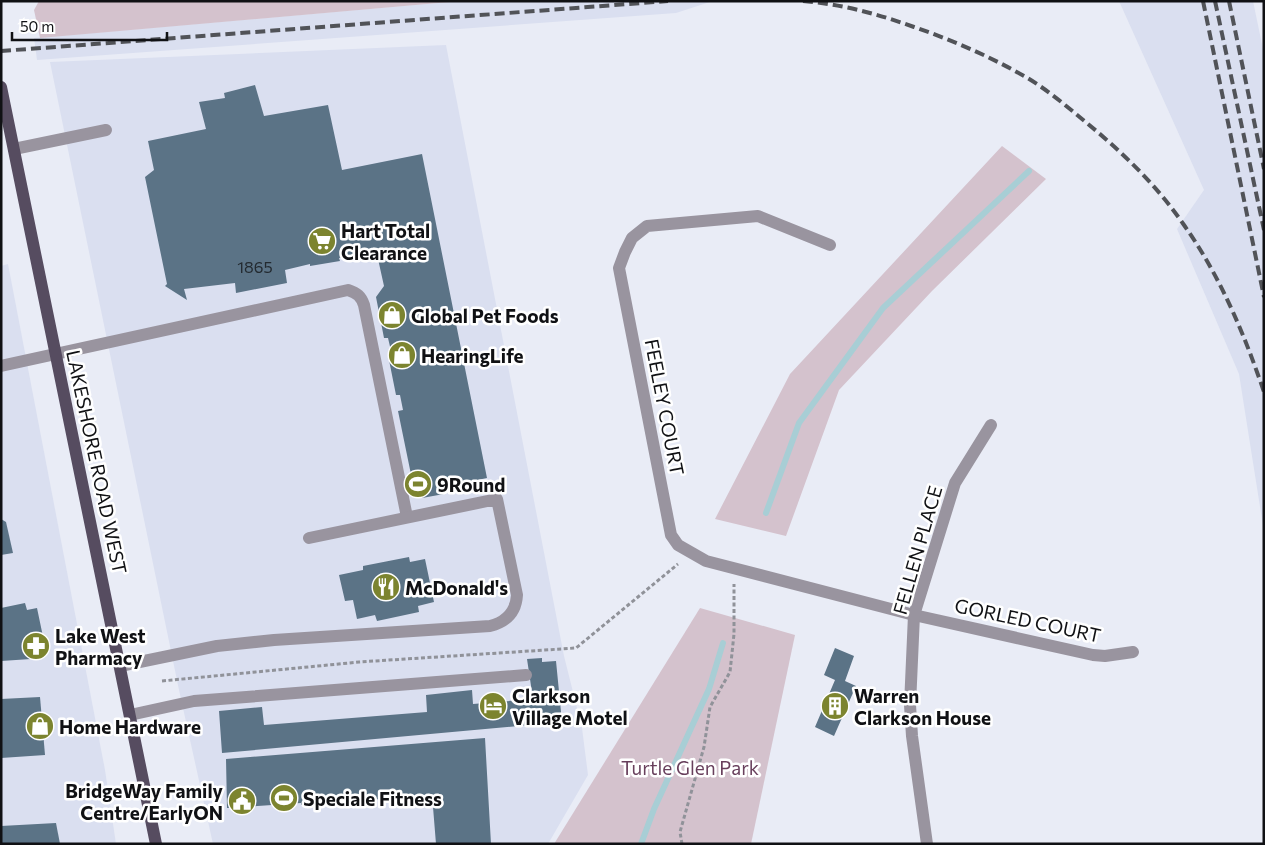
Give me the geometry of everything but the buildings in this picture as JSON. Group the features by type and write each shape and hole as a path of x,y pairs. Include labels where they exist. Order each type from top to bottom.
{"main road":[{"name":"LAKESHORE ROAD WEST","path":"1,87 156,844"}],"street":[{"path":"14,149 106,130"},
{"name":"FEELEY COURT","path":"830,245 758,216 647,226 632,238 619,268 671,535 678,545 706,561 914,615"},
{"path":"1,366 348,290 356,293 364,305 407,517"},
{"name":"FELLEN PLACE","path":"926,844 912,736 910,705 914,615 955,483 991,425"},
{"path":"120,666 217,646 274,640 490,626 506,620 514,609 517,595 497,499 309,538"},
{"name":"GORLED COURT","path":"914,615 1093,655 1105,656 1133,652"},
{"path":"130,715 194,701 526,675"}],"path":[{"path":"682,844 680,832 704,747 710,707 730,672 734,634 734,568"}],"shaded area":[{"path":"461,1 713,1 676,13 37,60 34,38"},
{"path":"1119,1 1253,1 1264,54 1264,532 1239,374 1177,229 1204,190"},
{"path":"446,45 564,656 582,728 588,775 548,844 213,844 179,690 50,62"},
{"path":"8,264 105,770 116,844 1,844 1,266"}],"green space":[{"path":"39,1 461,1 40,38 34,10"},
{"path":"1002,146 1046,179 932,291 839,390 786,536 715,519 790,374"},
{"name":"Turtle Glen Park","path":"700,608 795,635 751,844 554,844"}],"waterway":[{"path":"766,513 799,423 883,308 1029,171"},
{"path":"641,844 654,809 709,689 723,643"}],"railway":[{"path":"1,51 668,1"},
{"path":"803,1 831,4 873,14 928,32 970,49 1032,81 1054,96 1096,131 1124,155 1162,195 1197,244 1230,306 1264,392"},
{"path":"1203,1 1264,297"},
{"path":"1215,1 1264,230"},
{"path":"1229,1 1264,169"}],"place":[{"name":"Hart Total Clearance","path":"322,241"},
{"name":"Global Pet Foods","path":"392,315"},
{"name":"HearingLife","path":"402,355"},
{"name":"9Round","path":"418,484"},
{"name":"McDonald's","path":"386,587"},
{"name":"Lake West Pharmacy","path":"36,646"},
{"name":"Clarkson Village Motel","path":"493,706"},
{"name":"Warren Clarkson House","path":"835,706"},
{"name":"Home Hardware","path":"40,726"},
{"name":"Speciale Fitness","path":"284,798"},
{"name":"BridgeWay Family Centre/EarlyON","path":"242,801"}]}
